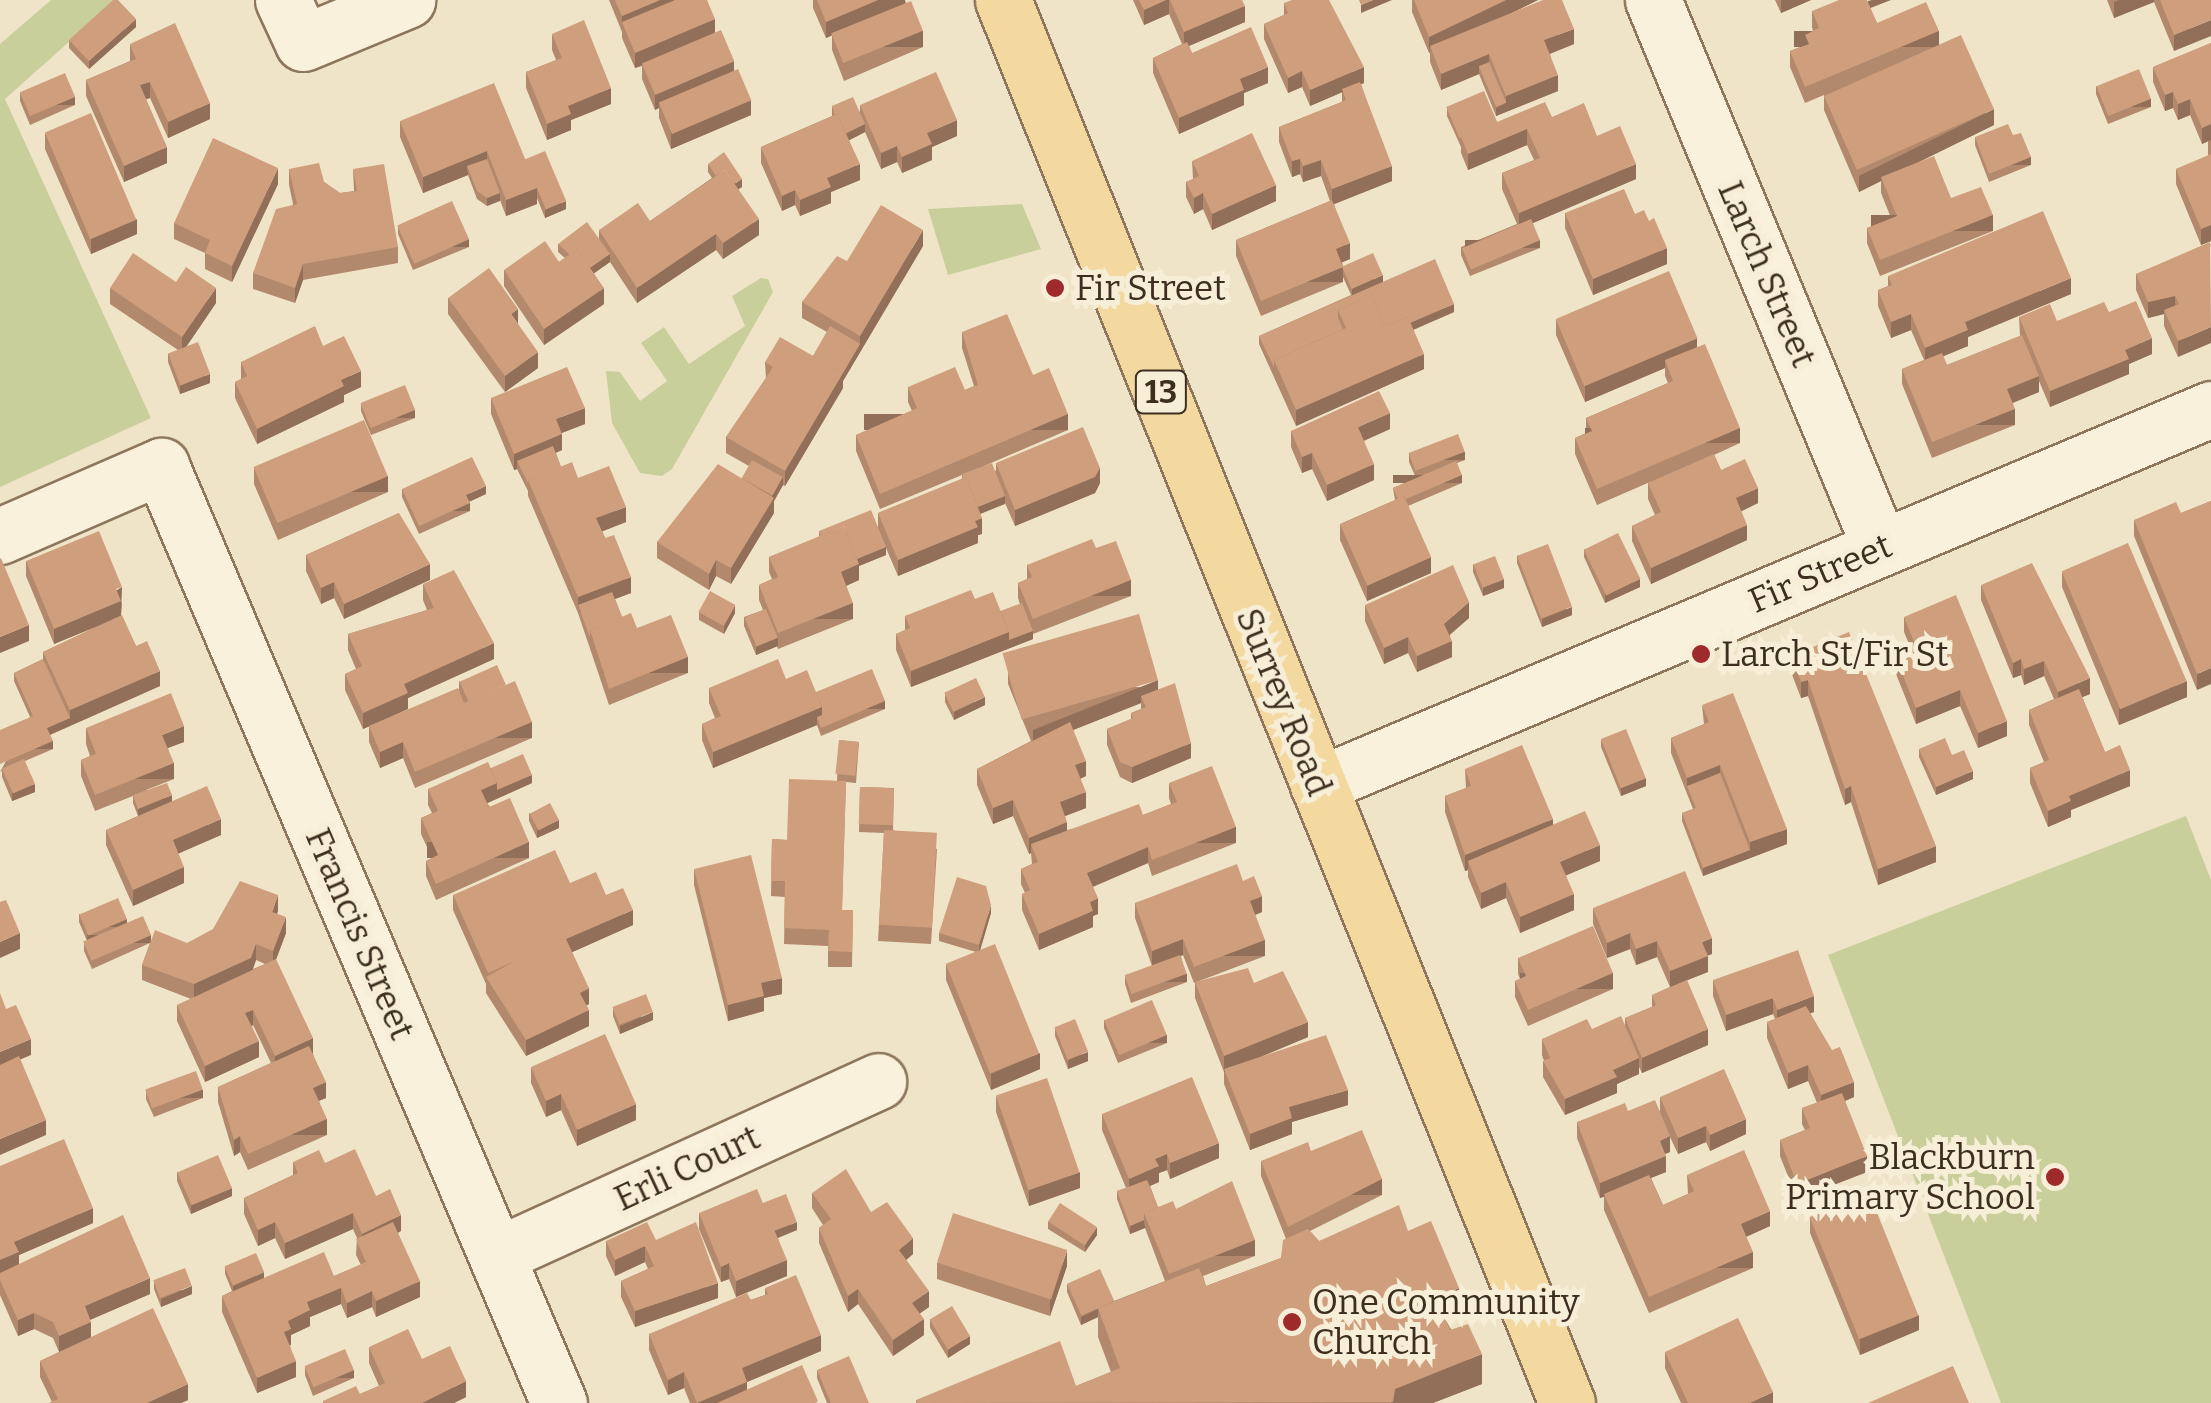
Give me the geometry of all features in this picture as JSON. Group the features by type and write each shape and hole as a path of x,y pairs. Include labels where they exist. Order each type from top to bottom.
{"main road":[{"name":"Surrey Road","path":"1003,0 1567,1403"}],"street":[{"path":"283,0 303,44 407,0"},
{"name":"Larch Street","path":"1653,0 1880,548"},
{"name":"Fir Street","path":"1318,785 2211,409"},
{"name":"Francis Street","path":"0,536 161,466 560,1403"},
{"name":"Erli Court","path":"497,1255 878,1081"}],"green space":[{"path":"51,0 116,0 5,99 151,418 0,487 0,44"},
{"path":"1022,204 1041,249 948,275 928,209"},
{"path":"761,278 768,279 773,292 672,469 662,476 640,473 612,423 606,371 620,372 640,401 667,381 641,343 664,327 689,364 745,326 732,296"},
{"name":"Blackburn Primary School","path":"2186,816 2211,880 2211,1403 2001,1403 1828,955"}],"building":[{"path":"113,0 118,0 136,19 89,61 69,40"},
{"path":"615,0 660,0 622,16"},
{"path":"675,0 707,0 715,19 635,53 622,22"},
{"path":"817,0 878,0 826,22"},
{"path":"1139,0 1166,0 1144,10"},
{"path":"1170,0 1242,0 1245,6 1184,32"},
{"path":"1329,0 1364,67 1310,90 1302,71 1288,78 1264,24 1288,13 1284,3"},
{"path":"1414,0 1506,0 1429,37"},
{"path":"1543,0 1562,0 1574,29 1544,40 1558,75 1506,96 1489,54 1441,74 1430,46"},
{"path":"1839,0 1867,0 1877,23 1926,2 1939,31 1805,87 1790,51 1809,44 1805,35 1819,28 1812,11"},
{"path":"2160,0 2211,0 2211,20 2174,35"},
{"path":"911,1 923,31 843,63 831,33"},
{"path":"584,20 611,88 568,106 571,114 547,124 526,72 562,58 552,34"},
{"path":"175,23 210,103 168,122 150,82 140,85 167,147 124,166 86,80 136,59 130,44"},
{"path":"1251,27 1268,67 1240,79 1244,90 1179,118 1153,58 1187,42 1192,53"},
{"path":"721,30 734,61 655,95 642,64"},
{"path":"1961,35 1994,109 1857,170 1824,96"},
{"path":"2211,43 2211,124 2202,128 2190,99 2178,104 2173,92 2165,95 2153,67"},
{"path":"1489,62 1506,103 1496,107 1479,66"},
{"path":"738,69 751,100 672,134 659,103"},
{"path":"2139,69 2151,99 2108,116 2096,86"},
{"path":"936,72 957,120 927,133 932,144 902,157 897,146 881,153 860,105"},
{"path":"65,73 75,97 30,116 20,92"},
{"path":"1360,82 1392,166 1332,189 1321,160 1303,166 1300,159 1292,161 1279,127 1346,100 1342,89"},
{"path":"494,83 537,188 506,200 487,151 423,177 400,121"},
{"path":"1484,91 1497,122 1460,138 1446,107"},
{"path":"853,97 865,124 846,133 832,106"},
{"path":"1545,102 1552,117 1584,103 1597,136 1620,126 1636,164 1519,213 1502,173 1540,158 1527,129 1468,154 1461,137"},
{"path":"91,113 136,220 90,239 45,133"},
{"path":"837,114 860,164 827,178 831,187 800,200 795,190 782,196 761,147"},
{"path":"2008,124 2013,135 2021,133 2031,157 1989,174 1975,137"},
{"path":"1252,133 1276,185 1212,214 1203,193 1194,198 1186,182 1199,176 1192,161"},
{"path":"213,138 278,168 232,266 205,253 210,240 174,223"},
{"path":"545,151 566,201 546,209 525,160"},
{"path":"724,152 742,179 734,184 725,170 716,176 708,164"},
{"path":"2211,154 2211,225 2201,229 2176,169"},
{"path":"1934,156 1951,198 1981,187 1993,215 1880,260 1867,228 1897,216 1881,177"},
{"path":"487,159 500,193 487,198 477,191 467,166"},
{"path":"319,163 324,182 340,193 357,191 353,169 384,164 398,247 303,264 295,288 253,273 276,209 297,204 289,169"},
{"path":"725,170 759,219 723,243 716,234 637,288 599,230 638,203 650,221"},
{"path":"1624,189 1635,214 1644,210 1649,221 1654,218 1667,248 1593,279 1565,213"},
{"path":"1332,200 1350,243 1336,249 1343,267 1261,301 1236,240"},
{"path":"452,201 469,239 414,264 397,225"},
{"path":"881,205 923,230 860,336 802,302 837,256 847,261"},
{"path":"2043,211 2071,278 1965,322 1968,330 1925,348 1911,314 1891,322 1878,290 1892,285 1888,276"},
{"path":"1531,219 1540,240 1471,269 1462,248"},
{"path":"587,222 610,254 590,268 577,249 570,255 558,244"},
{"path":"545,241 559,262 577,249 604,288 544,329 504,270"},
{"path":"2210,242 2211,327 2178,341 2164,310 2179,304 2175,296 2148,302 2136,274"},
{"path":"133,253 176,282 186,267 216,288 182,337 110,288"},
{"path":"1373,253 1383,275 1352,289 1342,267"},
{"path":"1435,259 1454,304 1410,323 1408,317 1385,326 1372,295 1338,310 1343,329 1274,360 1274,367 1259,336"},
{"path":"489,268 518,309 511,314 538,352 505,376 448,298"},
{"path":"1669,271 1698,338 1584,386 1556,319"},
{"path":"1372,295 1385,326 1408,317 1424,354 1296,410 1274,360 1346,328 1338,310"},
{"path":"2136,301 2152,338 2125,350 2129,359 2050,391 2019,317 2050,304 2057,321 2104,302 2109,312"},
{"path":"1007,314 1033,375 1049,368 1068,414 880,494 856,435 917,408 908,387 955,367 965,390 978,385 962,332"},
{"path":"315,326 323,346 344,336 361,371 341,380 344,386 257,429 235,382 247,376 241,362"},
{"path":"830,326 860,344 843,373 813,356"},
{"path":"2022,335 2039,376 2007,389 2015,409 1932,442 1902,369 1942,353 1947,365"},
{"path":"780,337 843,373 785,471 726,437 773,367 765,362"},
{"path":"198,342 210,374 180,385 168,353"},
{"path":"1705,344 1740,428 1597,489 1575,438 1592,431 1586,418 1673,381 1665,360"},
{"path":"567,367 585,408 556,419 562,434 514,454 491,398"},
{"path":"405,385 415,410 371,428 360,403"},
{"path":"1379,391 1390,413 1358,427 1374,464 1327,485 1312,453 1302,457 1291,431"},
{"path":"364,420 388,476 277,523 254,467"},
{"path":"1083,427 1100,468 1095,477 1015,510 996,463"},
{"path":"1458,434 1465,452 1415,471 1409,453"},
{"path":"553,446 561,467 528,483 517,461"},
{"path":"1714,454 1721,470 1745,459 1758,488 1736,498 1747,525 1651,568 1632,526 1661,512 1648,483"},
{"path":"472,457 486,486 466,495 470,503 419,526 402,489"},
{"path":"752,460 783,477 772,495 742,478"},
{"path":"1456,461 1462,475 1398,499 1393,488"},
{"path":"572,462 578,478 609,466 626,507 596,518 605,538 614,535 631,577 578,597 528,480"},
{"path":"992,463 1005,496 978,507 962,474"},
{"path":"718,464 774,498 731,568 716,560 709,574 657,542"},
{"path":"966,477 982,518 975,521 978,527 898,560 878,513"},
{"path":"1404,496 1431,557 1367,586 1340,524"},
{"path":"2211,501 2211,668 2197,674 2134,520 2176,502 2181,513"},
{"path":"871,510 886,547 857,559 844,526 821,536 819,531"},
{"path":"399,513 430,564 344,604 334,582 321,588 306,555"},
{"path":"844,526 859,564 841,572 853,603 778,633 759,585 778,577 769,557"},
{"path":"99,531 122,587 116,589 121,601 54,629 26,561"},
{"path":"1618,533 1640,579 1606,595 1584,550"},
{"path":"1092,539 1096,548 1116,541 1131,580 1033,619 1018,583 1032,577 1027,565"},
{"path":"2128,543 2187,681 2120,709 2062,571"},
{"path":"1548,544 1572,607 1541,618 1517,556"},
{"path":"1495,556 1504,579 1482,588 1474,564"},
{"path":"0,559 29,625 0,637"},
{"path":"2032,563 2090,678 2058,692 2044,661 2024,669 2021,659 2013,663 1981,585"},
{"path":"1453,565 1469,602 1444,624 1452,641 1417,656 1408,637 1384,648 1365,605"},
{"path":"454,570 494,643 404,684 408,693 363,713 345,674 362,666 348,634 434,608 423,584"},
{"path":"971,590 975,599 993,592 1009,632 911,671 896,634 910,628 905,616"},
{"path":"710,591 735,605 724,626 698,612"},
{"path":"612,592 622,617 590,630 590,638 578,605"},
{"path":"1956,595 2007,721 1978,733 1960,690 1916,708 1896,658 1917,649 1904,617"},
{"path":"1022,603 1033,631 1009,640 1001,611"},
{"path":"766,609 778,638 756,646 745,618"},
{"path":"631,613 637,628 671,615 688,657 609,689 590,630"},
{"path":"1139,614 1158,680 1022,719 1003,653"},
{"path":"122,615 136,646 147,641 160,671 70,710 43,652"},
{"path":"1849,632 1936,846 1878,869 1851,786 1845,789 1808,680 1801,682 1791,656"},
{"path":"43,659 70,718 47,728 53,741 0,764 0,730 33,716 14,673"},
{"path":"778,659 786,679 807,670 822,707 713,752 702,724 721,716 709,688"},
{"path":"497,665 506,685 468,702 460,682"},
{"path":"872,669 885,701 821,728 817,717 822,715 822,707 816,692"},
{"path":"976,678 985,697 953,712 944,693"},
{"path":"515,681 532,722 415,772 403,742 380,752 369,726 458,688 464,703"},
{"path":"1175,683 1191,743 1132,767 1120,762 1107,729 1133,718 1131,713 1146,707 1141,696"},
{"path":"2079,689 2105,752 2120,745 2130,770 2069,796 2071,801 2048,811 2030,768 2049,760 2029,710"},
{"path":"171,693 184,726 162,735 174,763 95,795 81,760 96,754 86,728"},
{"path":"1733,693 1787,829 1750,842 1720,765 1687,778 1671,738 1709,722 1702,705"},
{"path":"1070,722 1086,761 1075,765 1086,792 1060,802 1067,822 1029,838 1013,800 993,808 977,769"},
{"path":"1626,729 1646,778 1621,788 1601,739"},
{"path":"1945,738 1952,755 1964,750 1973,771 1936,787 1919,749"},
{"path":"839,740 859,742 855,776 835,774"},
{"path":"1522,745 1553,819 1465,855 1445,796 1471,786 1465,769"},
{"path":"523,754 532,775 497,790 491,768"},
{"path":"24,759 35,784 13,793 2,769"},
{"path":"488,762 497,783 481,790 489,807 510,798 529,842 436,884 426,861 438,855 421,818 438,811 428,789"},
{"path":"1212,766 1236,827 1152,860 1148,847 1087,873 1098,898 1090,902 1093,911 1039,934 1022,894 1030,890 1021,869 1038,862 1031,844 1139,804 1143,815 1177,802 1169,783"},
{"path":"1720,773 1750,850 1703,868 1682,813 1696,808 1687,786"},
{"path":"789,779 846,781 842,910 853,910 852,952 828,951 829,930 784,928 785,881 771,881 772,839 787,840"},
{"path":"167,783 172,795 138,809 133,795"},
{"path":"207,786 221,819 173,840 184,867 133,890 106,830"},
{"path":"860,787 894,788 893,825 859,824"},
{"path":"550,803 559,820 539,831 530,814"},
{"path":"1585,811 1600,845 1560,862 1574,894 1520,917 1506,882 1481,893 1468,861"},
{"path":"884,830 937,833 932,928 879,925"},
{"path":"555,850 570,883 596,872 606,895 623,888 633,910 566,939 589,988 580,993 589,1010 526,1040 486,977 515,961 488,973 453,895"},
{"path":"751,855 782,978 761,983 764,996 728,1005 694,869"},
{"path":"1237,864 1243,881 1254,876 1262,896 1250,901 1265,940 1194,967 1183,939 1152,951 1135,903"},
{"path":"1685,871 1712,938 1702,942 1708,956 1670,971 1657,941 1636,949 1630,933 1607,943 1593,908"},
{"path":"957,877 986,886 991,905 979,945 939,933"},
{"path":"240,881 278,895 272,912 286,917 273,951 256,944 251,958 194,984 142,965 155,930 187,943 213,929"},
{"path":"118,898 127,919 88,936 79,914"},
{"path":"6,900 20,933 0,942 0,902"},
{"path":"143,916 151,935 91,961 83,941"},
{"path":"1593,926 1613,973 1528,1010 1515,981 1526,976 1518,958"},
{"path":"995,944 1039,1053 990,1073 946,964"},
{"path":"1798,950 1814,996 1777,1010 1773,998 1726,1015 1713,980"},
{"path":"1180,955 1187,974 1131,994 1125,975"},
{"path":"276,959 313,1038 275,1056 253,1010 245,1013 259,1041 205,1066 177,1005"},
{"path":"1248,968 1254,983 1283,971 1308,1022 1224,1056 1195,982"},
{"path":"1687,980 1708,1029 1642,1058 1625,1018 1656,1005 1652,995"},
{"path":"0,993 6,1009 16,1005 31,1039 0,1052"},
{"path":"646,994 653,1012 619,1025 612,1007"},
{"path":"1152,1000 1167,1035 1119,1055 1104,1020"},
{"path":"1806,1006 1832,1050 1840,1047 1854,1082 1821,1095 1808,1065 1788,1073 1767,1022"},
{"path":"1621,1016 1639,1058 1613,1070 1617,1077 1565,1099 1543,1061 1550,1058 1542,1039 1587,1019 1592,1029"},
{"path":"1075,1019 1088,1051 1068,1060 1055,1027"},
{"path":"605,1034 636,1104 577,1130 561,1094 546,1101 531,1067"},
{"path":"1326,1035 1348,1090 1289,1107 1292,1118 1250,1134 1224,1069"},
{"path":"309,1046 326,1082 313,1088 327,1119 248,1154 240,1136 234,1140 218,1087"},
{"path":"19,1056 46,1120 0,1139 0,1065"},
{"path":"1724,1069 1746,1119 1710,1135 1706,1126 1678,1138 1660,1097"},
{"path":"196,1071 203,1090 152,1108 145,1089"},
{"path":"1192,1077 1219,1143 1170,1163 1167,1154 1155,1159 1159,1166 1129,1179 1102,1114"},
{"path":"1047,1078 1080,1173 1028,1190 996,1096"},
{"path":"1842,1093 1867,1156 1797,1184 1780,1140 1810,1128 1802,1108"},
{"path":"1655,1100 1670,1136 1660,1141 1666,1156 1600,1183 1577,1122 1625,1103 1628,1111"},
{"path":"1362,1130 1382,1179 1288,1227 1261,1161 1308,1142 1311,1151"},
{"path":"64,1139 93,1208 14,1242 19,1252 0,1260 0,1166"},
{"path":"355,1149 376,1196 390,1189 401,1215 362,1234 353,1213 285,1243 275,1222 258,1230 244,1198 298,1173 293,1162 319,1150 325,1163"},
{"path":"1744,1150 1770,1211 1741,1224 1753,1252 1649,1297 1604,1194 1649,1175 1663,1205 1694,1191 1687,1175"},
{"path":"218,1155 232,1188 192,1205 177,1172"},
{"path":"846,1169 871,1212 887,1202 913,1238 899,1250 929,1291 912,1303 924,1319 893,1340 858,1289 848,1296 819,1228 831,1219 812,1193"},
{"path":"1147,1180 1158,1207 1130,1226 1117,1191"},
{"path":"1232,1181 1255,1240 1169,1274 1144,1213 1173,1201 1176,1209"},
{"path":"757,1189 787,1260 736,1281 729,1263 721,1267 699,1213"},
{"path":"1869,1193 1918,1315 1859,1339 1810,1217"},
{"path":"786,1194 797,1222 773,1231 763,1203"},
{"path":"1060,1203 1097,1227 1085,1245 1048,1221"},
{"name":"One Community Church","path":"1399,1205 1408,1231 1431,1221 1459,1288 1435,1298 1450,1330 1468,1324 1482,1354 1395,1389 1393,1402 917,1403 916,1400 1060,1341 1076,1386 1120,1368 1098,1308 1199,1268 1206,1286 1281,1258 1283,1240 1308,1229 1319,1241"},
{"path":"953,1213 1067,1250 1051,1300 937,1262"},
{"path":"123,1215 150,1278 85,1306 91,1322 59,1336 53,1322 34,1313 18,1320 0,1273"},
{"path":"393,1222 420,1281 376,1301 372,1291 347,1303 341,1288 307,1302 310,1310 288,1321 291,1329 284,1332 296,1361 257,1378 222,1296 324,1252 334,1276 366,1262 356,1239"},
{"path":"647,1222 656,1240 696,1222 718,1283 635,1311 621,1281 654,1266 645,1246 615,1260 606,1241"},
{"path":"256,1253 264,1272 233,1286 225,1266"},
{"path":"185,1268 192,1286 160,1298 153,1280"},
{"path":"1100,1269 1114,1301 1081,1316 1067,1284"},
{"path":"796,1275 821,1335 742,1368 747,1382 697,1403 684,1372 668,1380 649,1334 747,1293 751,1300 768,1294 765,1288"},
{"path":"952,1306 970,1336 948,1349 930,1319"},
{"path":"153,1308 188,1384 147,1403 49,1403 58,1399 40,1361"},
{"path":"1738,1318 1773,1392 1750,1403 1688,1403 1665,1352"},
{"path":"408,1329 422,1359 450,1346 466,1381 422,1403 324,1403 356,1386 360,1394 385,1383 369,1347"},
{"path":"345,1349 354,1370 313,1387 304,1366"},
{"path":"849,1356 869,1403 831,1403 817,1370"},
{"path":"802,1365 818,1401 815,1403 717,1403"},
{"path":"1953,1366 1969,1403 1868,1403"}],"place":[{"name":"Fir Street","path":"1055,288"},
{"name":"Larch St/Fir St","path":"1701,654"},
{"name":"Blackburn Primary School","path":"2055,1177"},
{"name":"One Community Church","path":"1292,1322"}]}
